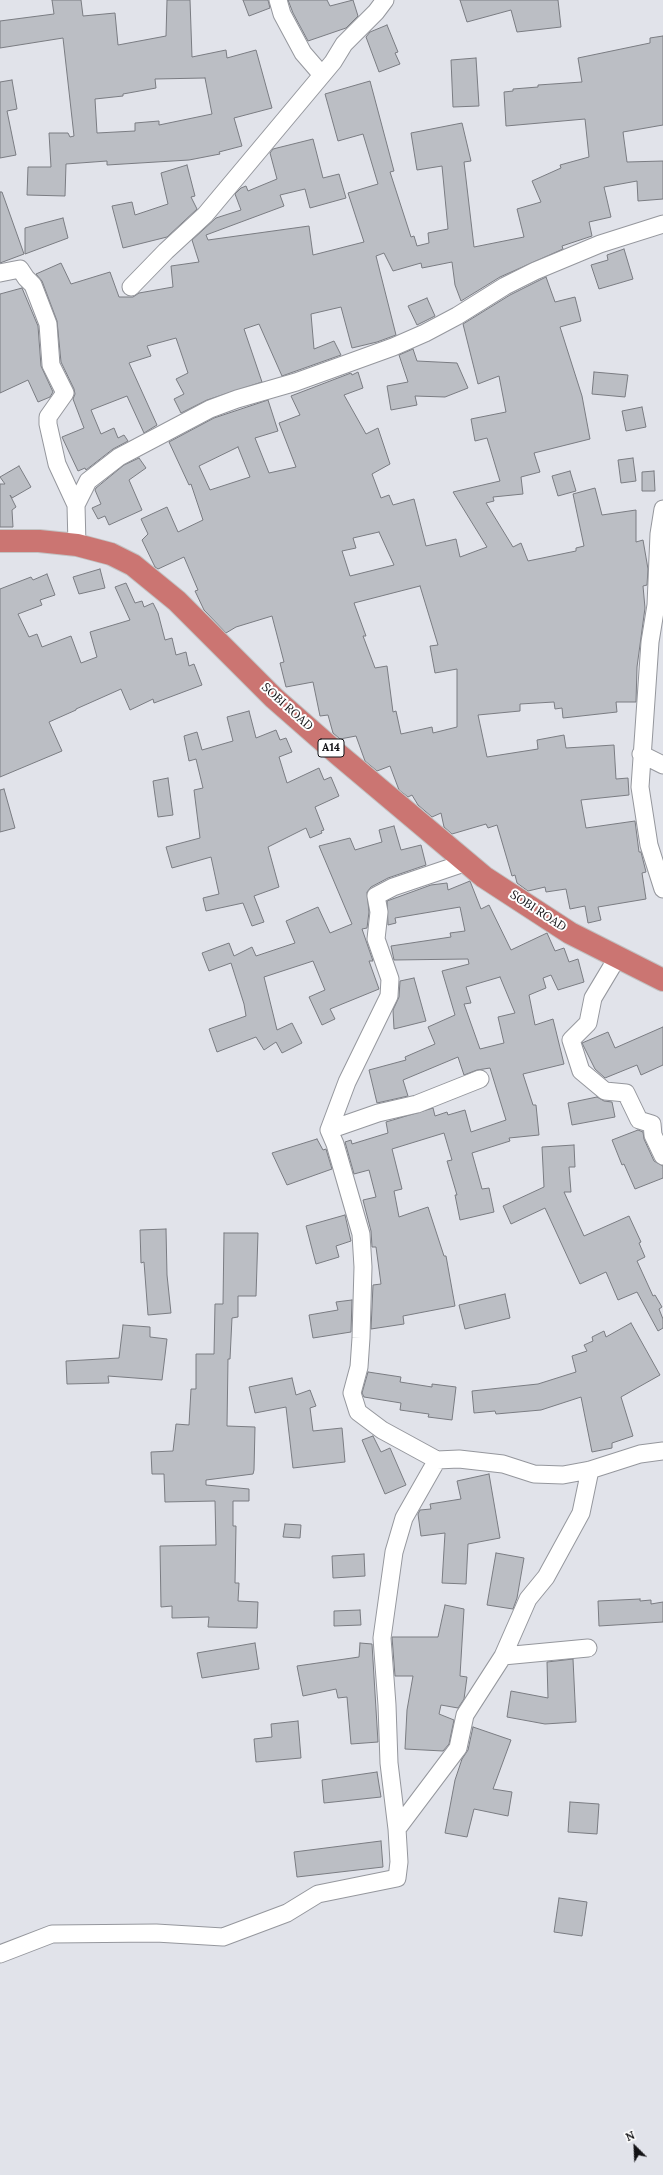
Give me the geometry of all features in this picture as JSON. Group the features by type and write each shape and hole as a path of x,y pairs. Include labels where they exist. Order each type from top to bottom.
{"highway":[{"name":"SOBI ROAD","path":"0,541 39,541 77,545 111,554 133,565 153,579 221,643 274,698 339,755 484,877 570,932 617,958 663,980"}],"street":[{"path":"278,0 282,14 303,53 322,75"},
{"path":"131,288 166,251 205,215 322,75 344,44 376,12 385,0"},
{"path":"76,505 88,481 101,470 119,458 210,409 296,382 418,336 457,316 505,286 535,271 600,244 663,224"},
{"path":"0,273 20,268 26,278 33,284 48,324 51,365 65,394 48,416 48,424 57,464 76,505 77,545"},
{"path":"663,509 659,534 656,605 650,642 651,653 641,754 640,788 650,845 663,889"},
{"path":"641,754 663,765"},
{"path":"467,862 393,887 376,896 378,912 376,939 390,979 389,996 347,1082 329,1130 335,1144 361,1234 363,1267 359,1367 352,1394 358,1412 382,1430 437,1460 459,1459 502,1464 534,1474 563,1475 590,1470 640,1454 663,1451"},
{"path":"617,958 593,998 588,1023 570,1040 581,1071 605,1091 626,1094 639,1120 652,1124 653,1135 663,1156"},
{"path":"329,1130 378,1113 417,1104 480,1079"},
{"path":"0,1954 52,1934 156,1933 223,1937 287,1913 318,1894 397,1878 399,1862 397,1829 389,1763 387,1705 382,1638 394,1552 404,1518 437,1460"},
{"path":"397,1829 458,1748 465,1715 503,1656 528,1600 546,1577 581,1513 590,1470"},
{"path":"503,1656 588,1648"}],"building":[{"path":"52,0 81,0 83,16 115,13 118,45 166,36 167,0 190,0 192,57 226,50 227,58 256,50 272,108 234,118 242,146 219,152 220,154 189,160 107,165 107,161 66,164 65,196 27,195 28,167 51,167 49,133 68,133 70,137 74,136 63,38 0,48 0,21 54,14","holes":["205,78 212,114 159,125 159,121 135,123 135,131 97,133 95,99 123,96 123,94 156,88 155,79"]},
{"path":"243,0 268,0 270,8 249,16"},
{"path":"288,0 327,0 330,6 353,0 358,16 346,28 308,41 293,13"},
{"path":"460,0 558,0 561,27 517,32 511,10 467,22"},
{"path":"387,25 398,52 395,53 400,64 379,72 366,37 370,32"},
{"path":"663,36 663,125 623,132 627,162 663,161 663,199 638,201 637,181 604,187 611,217 589,222 592,236 562,246 563,249 500,277 461,301 455,285 452,262 422,268 421,263 393,271 384,253 376,256 396,335 377,342 352,348 341,307 311,314 314,349 334,341 341,355 282,376 259,324 244,329 262,382 207,400 181,413 174,399 184,394 176,379 188,373 176,338 147,346 151,356 129,363 157,425 144,433 127,396 91,410 101,434 114,428 118,438 124,435 128,441 113,449 86,470 85,468 78,471 62,437 84,428 73,399 75,394 74,389 61,362 57,321 42,281 36,274 61,263 71,284 110,272 119,297 133,297 139,293 173,287 171,266 199,262 192,240 216,218 241,210 235,194 241,188 246,186 248,191 277,179 270,153 273,149 313,139 323,178 339,174 346,198 310,208 305,189 280,195 284,206 206,235 208,240 309,226 313,255 364,242 348,193 378,184 363,134 338,141 325,94 370,81 394,171 390,172 411,237 414,236 417,246 429,243 428,233 448,229 442,166 417,170 411,133 462,123 471,161 464,162 474,247 524,237 517,209 541,202 532,181 561,168 560,165 589,157 585,119 506,126 504,92 513,91 513,89 538,87 538,85 582,82 578,58 650,43 650,38"},
{"path":"476,58 479,106 453,107 451,60"},
{"path":"12,80 17,109 7,111 16,155 0,158 0,82"},
{"path":"187,165 195,196 191,197 197,209 167,237 123,248 112,206 132,202 135,215 168,204 161,173"},
{"path":"0,192 2,192 24,254 0,263"},
{"path":"63,218 68,238 25,254 25,228"},
{"path":"624,249 633,279 599,289 591,265 608,260 607,255"},
{"path":"546,277 555,302 575,297 581,321 560,327 582,396 590,439 534,453 540,472 521,477 523,494 493,497 494,501 486,503 513,547 521,543 528,561 576,551 576,548 584,546 573,494 595,488 602,515 636,510 636,542 643,540 648,569 647,585 643,586 645,608 637,667 636,702 616,702 617,712 563,718 562,708 555,709 554,702 520,704 520,711 478,715 487,757 538,749 537,740 564,735 566,748 614,745 616,779 628,778 629,795 581,800 586,828 635,821 639,852 641,852 646,872 642,873 646,899 598,907 601,920 588,923 585,906 570,909 566,889 546,892 545,887 528,891 517,883 515,875 512,876 497,825 488,828 486,824 452,834 444,827 441,813 432,817 418,805 412,795 408,797 399,790 390,766 377,771 365,761 356,736 340,739 333,733 328,715 320,716 313,682 286,687 280,663 284,662 272,616 236,627 226,633 204,610 195,591 198,590 184,557 158,569 155,567 142,540 148,534 141,519 167,507 178,532 203,520 191,484 189,485 169,442 214,418 268,400 278,431 255,438 269,473 296,467 279,423 300,415 291,396 351,373 352,375 358,372 363,388 344,395 366,434 378,428 390,464 372,474 381,498 389,495 393,505 414,499 426,546 456,539 460,557 487,547 453,492 500,481 487,438 475,441 471,419 506,412 499,376 478,384 463,324 510,295","holes":["238,447 250,477 210,490 199,466","379,532 394,565 350,576 342,551 356,548 353,538","420,586 438,645 430,646 435,673 457,669 457,727 433,733 432,727 401,734 396,711 393,712 387,666 375,668 363,636 366,636 354,603"]},
{"path":"22,288 38,326 41,366 53,392 50,397 38,402 28,380 0,393 0,294"},
{"path":"427,298 435,316 417,325 408,306"},
{"path":"413,349 417,361 457,363 468,388 445,397 415,396 417,405 391,410 387,386 408,382 399,355"},
{"path":"594,372 628,375 625,397 592,394"},
{"path":"642,407 646,427 626,431 622,411"},
{"path":"139,458 146,468 129,480 142,510 109,525 105,516 98,519 92,508 101,504 95,490 96,488 124,465"},
{"path":"633,458 636,481 621,483 618,460"},
{"path":"19,466 31,487 12,498 10,495 16,507 12,510 13,527 0,527 0,484 5,484 0,477"},
{"path":"570,471 576,491 558,496 552,476"},
{"path":"654,471 655,491 642,491 642,472"},
{"path":"100,569 105,588 79,594 73,577"},
{"path":"47,574 55,595 40,600 42,605 18,614 29,637 37,634 42,647 71,636 81,663 97,657 90,632 130,620 115,587 126,583 135,603 142,601 144,607 153,603 158,613 165,640 172,638 176,655 186,652 189,666 194,664 202,685 154,703 153,699 130,710 121,689 76,709 49,722 62,751 0,777 0,589 31,577 33,580"},
{"path":"249,711 256,738 276,730 280,740 286,738 292,752 279,757 287,783 319,768 324,780 331,777 339,796 315,807 324,830 321,831 322,833 310,838 306,828 268,847 279,887 254,896 264,922 252,926 243,903 206,911 203,898 219,894 211,857 172,868 166,847 200,838 194,790 203,788 196,759 189,761 184,736 197,732 202,750 233,741 227,717"},
{"path":"168,778 173,815 158,817 153,781"},
{"path":"4,789 15,828 0,832 0,790"},
{"path":"394,826 401,850 421,845 426,865 388,878 371,887 367,892 369,912 367,928 362,929 373,961 369,961 379,989 330,1009 335,1019 322,1025 309,997 325,990 313,961 264,977 277,1030 292,1023 302,1043 282,1053 276,1042 264,1050 256,1037 217,1052 209,1029 246,1016 244,1004 231,963 209,971 202,953 229,943 234,956 252,947 256,956 295,943 286,921 318,907 330,933 352,924 319,846 350,838 355,850 382,842 379,830"},
{"path":"470,881 481,909 489,905 511,950 547,933 555,951 564,948 569,962 578,959 584,982 558,990 551,975 543,978 546,988 529,995 535,1025 553,1019 564,1064 523,1074 533,1105 536,1105 539,1135 509,1138 510,1141 472,1153 482,1189 489,1188 494,1212 460,1220 455,1195 457,1195 447,1161 452,1160 444,1133 392,1149 402,1189 394,1191 399,1217 428,1207 444,1256 446,1256 455,1306 403,1316 404,1324 371,1329 373,1285 381,1284 376,1247 372,1247 371,1231 363,1200 376,1197 369,1170 354,1174 345,1142 351,1140 352,1144 388,1133 386,1122 433,1108 435,1116 447,1112 448,1115 465,1110 471,1132 506,1120 490,1068 477,1070 464,1075 458,1057 403,1080 408,1096 377,1103 369,1070 406,1060 405,1057 435,1044 428,1027 455,1015 442,971 469,964 468,959 394,960 391,946 451,937 450,933 465,931 460,907 395,918 396,923 388,925 387,901 431,885 447,883 448,890","holes":["500,977 515,1013 498,1017 504,1043 480,1049 464,1004 471,1003 466,987"]},
{"path":"414,978 426,1021 394,1029 393,1010 399,997 400,981"},
{"path":"663,1027 663,1065 641,1075 637,1065 605,1078 595,1069 582,1043 608,1032 615,1048"},
{"path":"597,1097 604,1101 612,1102 615,1117 572,1125 568,1103"},
{"path":"638,1130 643,1132 644,1139 654,1161 663,1166 663,1178 635,1189 624,1164 622,1165 612,1140"},
{"path":"317,1139 323,1150 326,1149 332,1169 287,1185 272,1153"},
{"path":"574,1145 575,1167 569,1167 571,1192 564,1192 584,1236 629,1216 641,1242 639,1243 645,1257 637,1261 653,1296 655,1295 662,1307 659,1309 663,1319 663,1328 658,1331 637,1292 618,1300 606,1272 580,1284 545,1208 511,1224 503,1206 544,1187 542,1147"},
{"path":"345,1215 351,1241 336,1246 339,1257 316,1264 306,1226"},
{"path":"166,1229 167,1275 171,1313 148,1315 144,1262 141,1263 140,1230"},
{"path":"224,1233 258,1233 256,1296 238,1296 238,1317 232,1318 230,1359 228,1359 227,1426 255,1427 254,1470 253,1474 206,1480 206,1485 249,1489 249,1501 233,1501 233,1526 236,1526 235,1583 239,1583 238,1601 258,1602 257,1628 208,1627 209,1617 172,1618 172,1606 161,1607 160,1546 216,1545 215,1501 165,1502 164,1474 152,1474 151,1452 173,1451 176,1424 189,1425 191,1389 196,1389 196,1354 214,1354 215,1304 223,1304"},
{"path":"505,1294 510,1318 465,1329 459,1305"},
{"path":"352,1300 351,1332 313,1338 309,1315 338,1310 336,1302"},
{"path":"631,1323 660,1375 621,1397 633,1436 612,1443 612,1448 592,1452 581,1397 541,1410 496,1414 495,1411 474,1413 472,1391 538,1384 576,1372 572,1356 587,1351 584,1345 593,1341 592,1337 604,1331 606,1337"},
{"path":"123,1325 150,1327 150,1337 167,1339 162,1380 108,1376 109,1383 67,1384 66,1361 119,1358"},
{"path":"368,1372 401,1377 400,1382 432,1387 432,1384 456,1387 452,1420 428,1417 429,1414 400,1410 401,1403 364,1397 362,1393"},
{"path":"292,1378 296,1395 310,1390 316,1406 310,1408 313,1431 342,1428 345,1462 293,1468 286,1407 255,1413 249,1387"},
{"path":"373,1436 381,1452 390,1448 406,1485 385,1494 362,1440"},
{"path":"489,1474 500,1538 468,1544 466,1584 442,1583 445,1533 421,1536 418,1514 420,1510 431,1509 430,1504 461,1499 457,1481"},
{"path":"285,1524 301,1525 300,1538 283,1537"},
{"path":"496,1553 524,1558 517,1598 513,1609 487,1605"},
{"path":"364,1554 365,1576 333,1578 332,1556"},
{"path":"640,1599 640,1601 651,1600 651,1604 663,1602 663,1622 599,1626 598,1601"},
{"path":"445,1605 464,1609 460,1676 467,1677 464,1699 458,1708 441,1705 439,1714 454,1720 449,1744 443,1751 405,1749 407,1710 413,1676 395,1676 392,1637 438,1637"},
{"path":"360,1610 361,1625 334,1626 334,1611"},
{"path":"255,1643 259,1669 202,1678 197,1653"},
{"path":"360,1643 372,1644 378,1742 351,1744 347,1697 338,1698 336,1689 303,1696 297,1666 359,1657"},
{"path":"573,1659 576,1722 545,1724 507,1717 511,1691 548,1698 547,1662"},
{"path":"298,1721 301,1758 256,1762 254,1739 272,1737 271,1724"},
{"path":"473,1727 511,1740 493,1789 512,1792 508,1816 474,1809 467,1837 445,1833 455,1780 462,1759 468,1750"},
{"path":"377,1772 381,1797 324,1803 322,1780"},
{"path":"570,1802 599,1804 597,1834 568,1832"},
{"path":"381,1841 383,1867 297,1877 294,1852"},
{"path":"559,1898 587,1902 582,1936 554,1932"}]}
